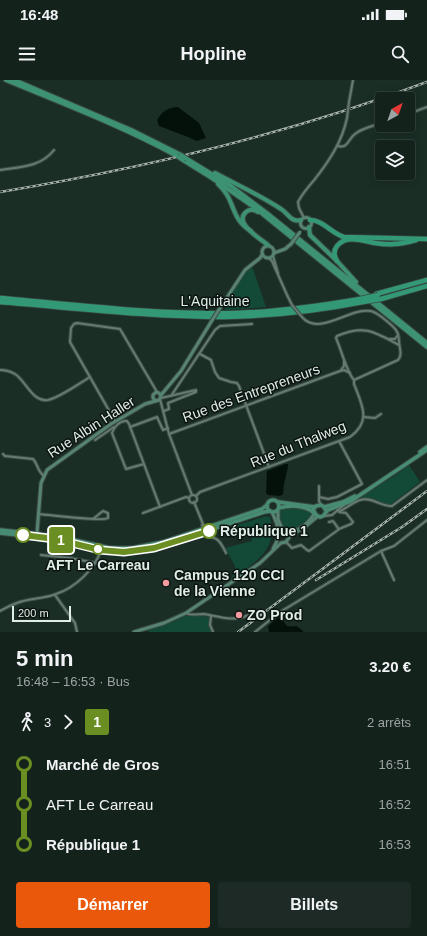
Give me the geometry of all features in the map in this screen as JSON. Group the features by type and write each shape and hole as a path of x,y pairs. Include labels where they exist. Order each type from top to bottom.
{"highway":[{"path":"6,80 114,125 183,157 281,209 293,220 296,221 302,219"},
{"path":"14,80 114,122 168,148 231,186 427,342"},
{"path":"183,157 223,189 230,200 241,225 260,239 266,246"},
{"path":"192,165 270,219 400,325 427,349"},
{"path":"251,232 243,222 243,217 246,212 254,210 270,219"},
{"path":"394,316 360,286 310,235 310,224 317,222 322,223 335,234 376,244 395,244 424,239"},
{"path":"337,261 334,255 336,248 341,242 350,238"},
{"path":"378,296 427,281"},
{"name":"L'Aquitaine","path":"0,302 139,313 248,316 293,313 427,286"},
{"name":"L'Aquitaine","path":"0,298 140,310 213,313 287,310 360,300"}],"main road":[{"path":"257,261 274,255 291,244 303,228 310,224 307,218 302,219 300,224 303,228"},
{"path":"145,404 160,397 181,371 245,270 257,261 262,254 262,250 266,246 274,249 285,249"},
{"path":"274,249 274,255"},
{"path":"262,254 267,258"},
{"path":"153,395 160,397"},
{"path":"153,395 160,397"},
{"path":"145,404 153,395"},
{"name":"Rue Albin Haller","path":"37,533 42,483 44,476 51,466 115,421 145,404"},
{"path":"134,632 164,623 186,613 267,556 281,543 286,542 288,538 306,526 320,506 343,502 354,497 427,447"},
{"path":"0,530 37,533 68,538 106,547 124,548 146,546 198,531 262,509 272,500 278,502 320,506 345,504 358,497 427,450"},
{"path":"278,502 278,519 288,538"},
{"path":"267,556 277,541 276,538 278,534 277,524 268,505"},
{"path":"0,533 41,537 100,550 124,552 147,549 204,528 264,512 271,512 286,506 298,506 323,516"},
{"path":"320,506 323,516"},
{"path":"278,534 299,528 315,514"},
{"path":"10,534 34,535 37,533"},
{"path":"37,533 41,537"},
{"path":"277,541 281,543"}],"street":[{"path":"302,219 298,205 299,200 338,146 347,118 353,80"},
{"path":"415,112 427,108"},
{"path":"338,146 345,146 356,133 375,126"},
{"path":"0,170 38,163 47,158 54,150"},
{"path":"274,255 278,276"},
{"path":"267,258 272,261 292,305 309,323 317,325 359,312 371,311 382,316 395,328 398,334 401,356 396,362 354,380"},
{"path":"115,421 70,342 71,328 75,324 120,329 160,397 169,434 192,495"},
{"path":"171,396 215,330 220,326 252,324"},
{"name":"Rue du Thalweg","path":"196,496 200,492 269,467 310,450 350,437 354,434 364,417 363,408 354,384 354,380 344,360 336,338 337,336 348,332 369,330 388,339"},
{"path":"388,339 395,339 398,334"},
{"path":"388,339 399,345"},
{"path":"200,354 211,360 215,372 219,378 237,383 269,467"},
{"path":"340,370 344,366 344,360"},
{"path":"0,370 15,374 39,398 45,400 50,399 90,377"},
{"path":"340,370 350,373"},
{"name":"Rue des Entrepreneurs","path":"169,434 340,370"},
{"path":"153,395 155,388"},
{"path":"160,397 171,396 196,389 196,392 168,403 169,409 164,411"},
{"path":"364,417 375,418 381,414"},
{"path":"130,427 157,417 163,430 168,428"},
{"path":"95,440 124,421 128,422 160,507"},
{"path":"115,426 112,433 126,469 144,464"},
{"path":"319,497 328,499 337,497 362,484 339,441"},
{"path":"3,454 5,456 33,459 38,471 44,476"},
{"path":"323,516 330,516 361,499 388,506 394,505 427,480"},
{"path":"319,486 320,506"},
{"path":"192,495 196,496 197,499 194,502"},
{"path":"189,498 192,495"},
{"path":"143,513 186,497 189,498 190,501 194,502 208,537 212,536 218,540 226,553"},
{"path":"338,511 345,504"},
{"path":"39,514 93,519 106,519 108,513 103,511 93,519"},
{"path":"286,542 292,548 301,545 309,551 338,529 352,524 353,522 346,512 341,513 338,511"},
{"path":"256,632 280,612 381,551 394,546 427,520"},
{"path":"330,522 334,522 338,529"},
{"path":"0,611 18,602 56,595 81,579 96,562 100,550 98,546"},
{"path":"100,550 106,547"},
{"path":"381,551 394,580"},
{"path":"41,555 96,562"},
{"path":"56,595 75,623 77,632"},
{"path":"186,613 189,615 199,614 227,619 240,618 249,615"},
{"path":"211,616 210,623 213,632"}],"green space":[{"path":"252,266 266,307 225,310 239,280"},
{"path":"409,465 420,482 390,505 360,497 394,476"},
{"path":"295,507 308,510 312,515 300,527 288,531 284,530 281,524 279,511 282,508"},
{"path":"266,516 270,517 272,528 268,547 256,561 231,579 235,566 225,548 252,541 249,527 224,533 235,526"},
{"path":"194,615 209,617 212,632 149,632 148,630 185,616"}],"shaded area":[{"path":"178,107 199,123 206,138 197,141 159,126 157,120 163,112 171,108"},
{"path":"288,464 288,467 283,494 280,496 268,495 266,493 267,471"},
{"path":"279,617 287,626 297,626 304,632 269,632 268,626"}],"railway":[{"path":"0,192 55,183 216,148 323,118 427,82"},
{"path":"238,632 427,491"},
{"path":"316,580 402,527 427,509"}],"bus line":[{"name":"1","path":"23,535 55,539 100,550 124,552 154,548 209,531"}],"place":[{"name":"République 1","path":"209,531"},
{"name":"AFT Le Carreau","path":"98,549"},
{"name":"Campus 120 CCI de la Vienne","path":"166,583"},
{"name":"ZO Prod","path":"239,615"}]}
